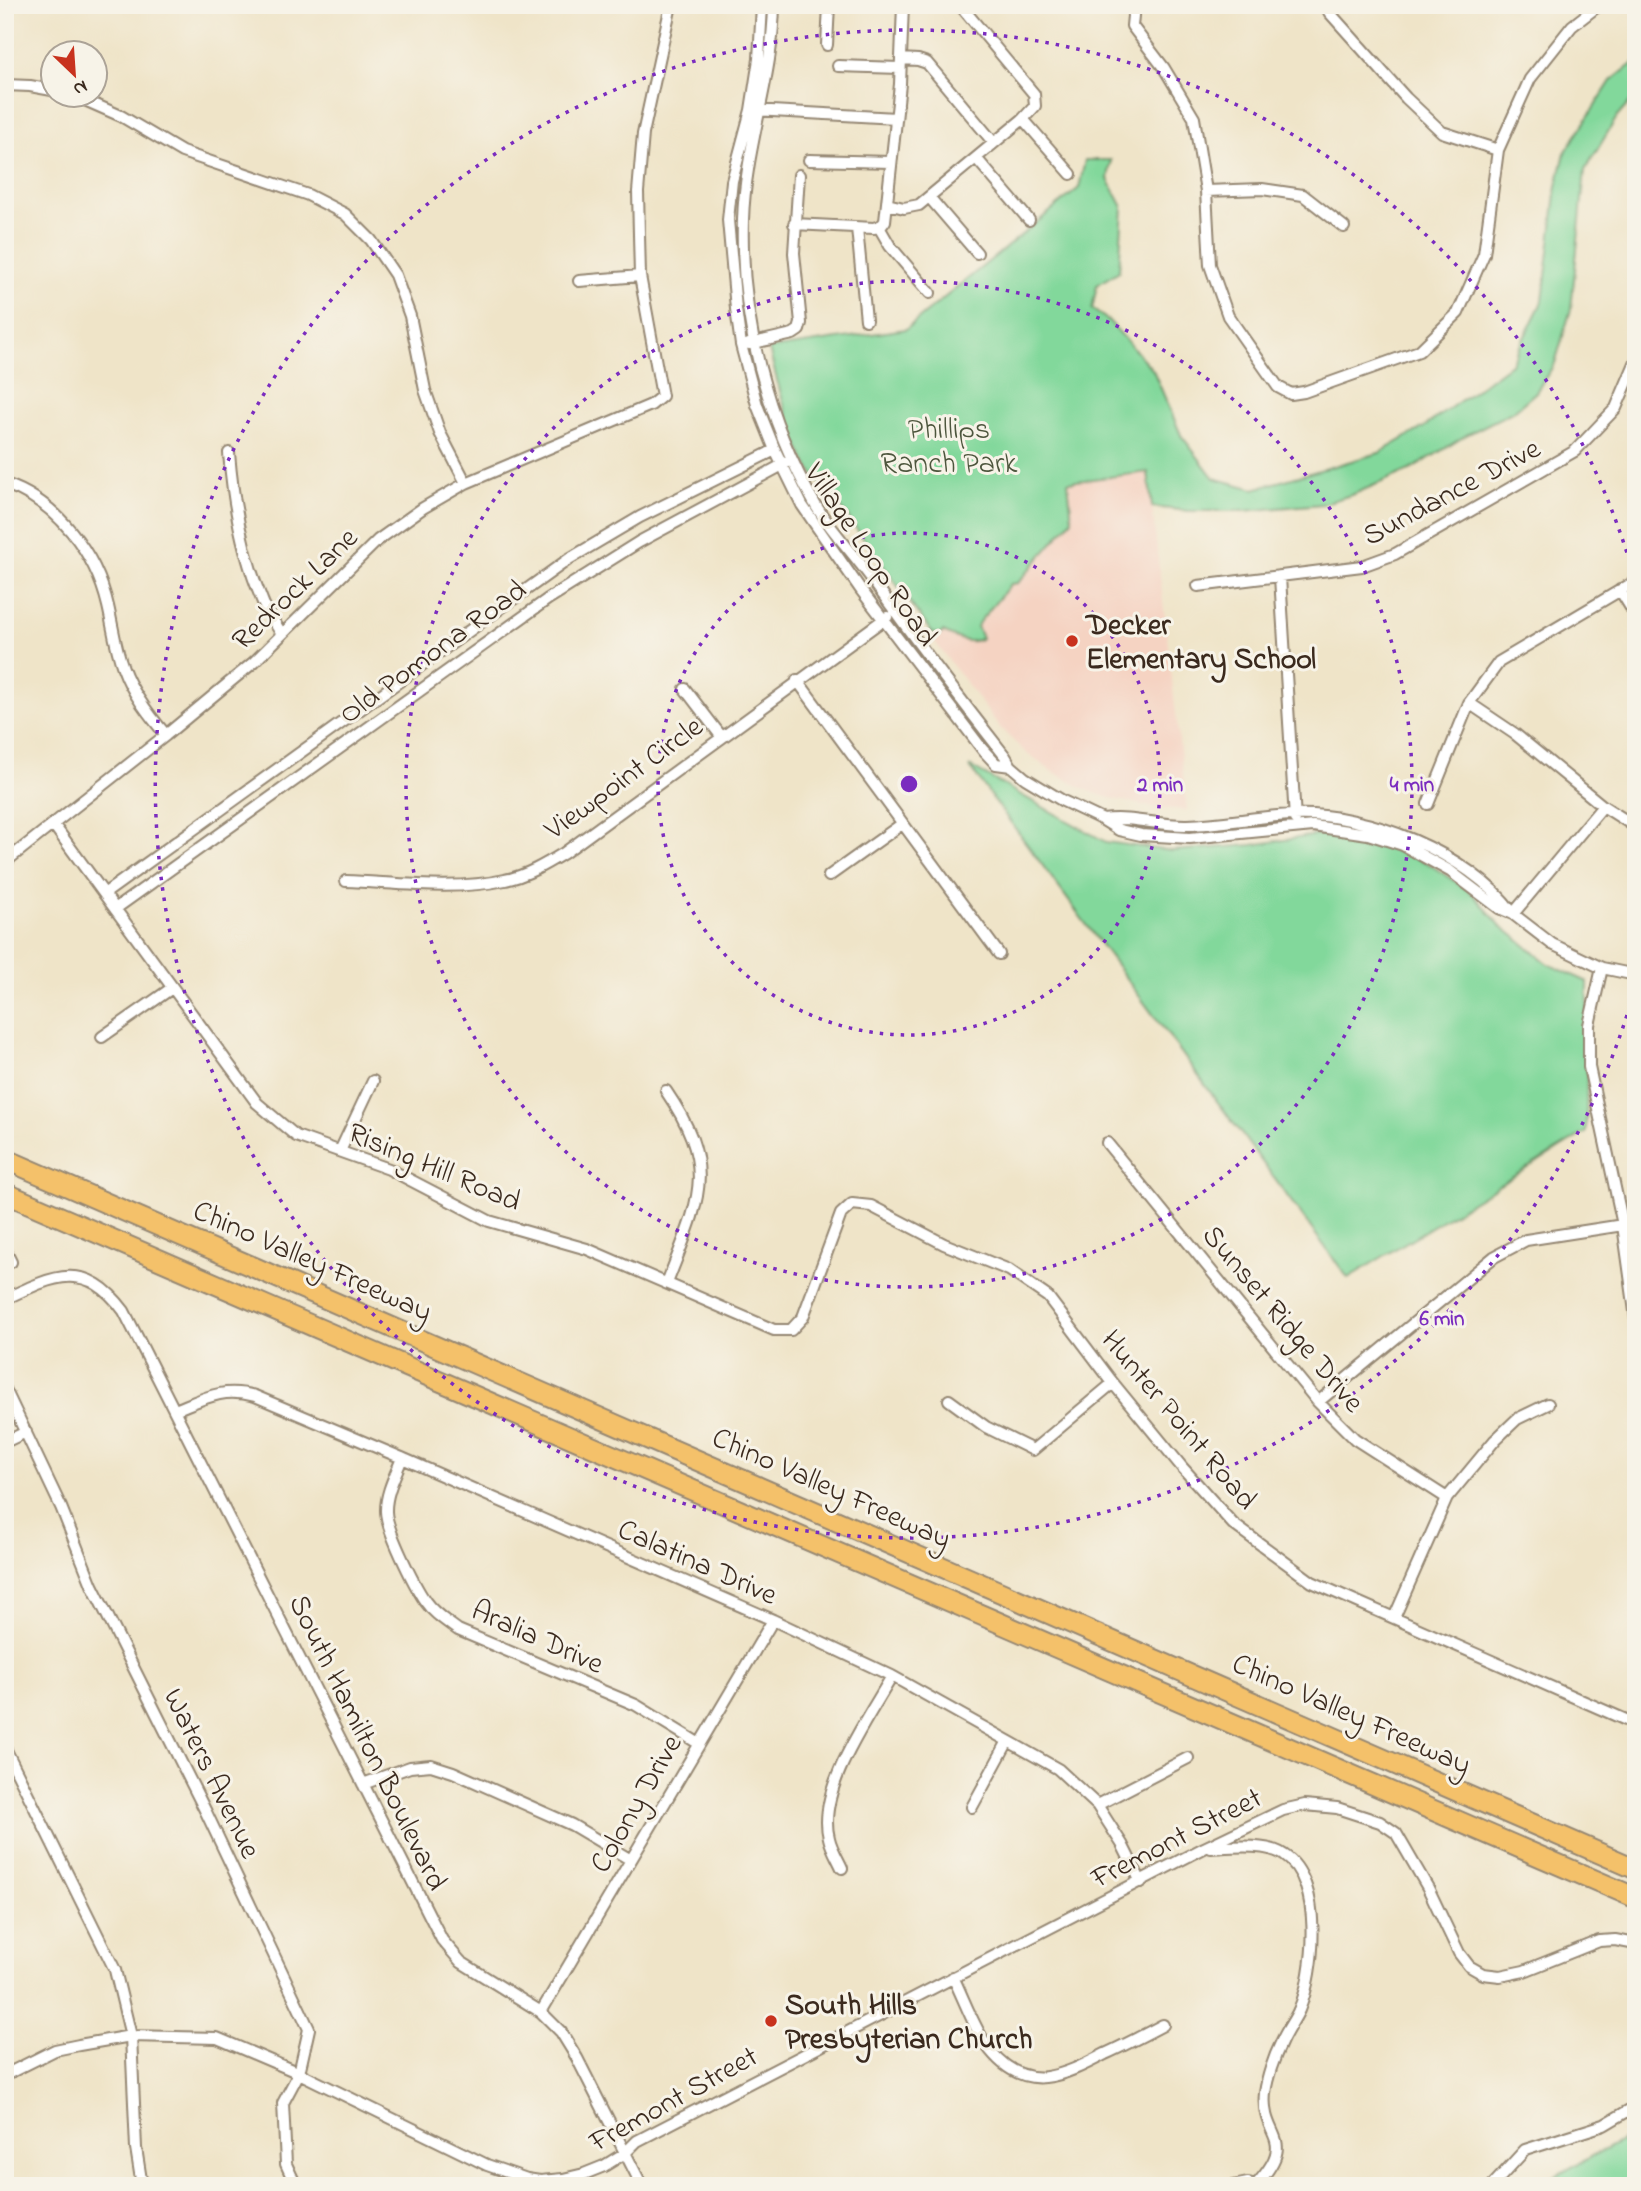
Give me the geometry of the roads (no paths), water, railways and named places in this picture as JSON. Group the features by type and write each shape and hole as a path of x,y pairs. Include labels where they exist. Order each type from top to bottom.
{"highway":[{"name":"Chino Valley Freeway","path":"5,1159 1636,1869"},
{"name":"Chino Valley Freeway","path":"5,1193 1636,1898"}],"street":[{"path":"579,281 640,276 638,192 643,134 671,5"},
{"name":"Village Loop Road","path":"762,5 755,110 745,181 744,270 756,342 771,403 793,459 816,506 1011,766 1063,802 1119,830 1141,835 1199,837 1295,827 1335,828 1368,834 1403,845 1432,859 1552,944 1602,968 1636,975"},
{"name":"Village Loop Road","path":"774,5 769,60 732,181 728,220 730,261 741,345 757,405 782,465 808,514 883,619 983,750 996,764 1011,766"},
{"path":"827,45 829,5"},
{"path":"794,224 857,228 879,227 885,221 897,118 903,5"},
{"path":"887,204 897,208 912,208 929,197 1035,106 1034,94 960,5"},
{"path":"1135,5 1132,26 1164,68 1194,118 1206,191 1210,265 1228,316 1278,387 1291,394 1304,392 1419,351 1458,313 1484,254 1497,150 1530,79 1572,26 1599,5"},
{"path":"1329,12 1406,98 1442,132 1497,150"},
{"path":"838,66 901,64 918,60 927,63 994,143"},
{"path":"5,85 38,87"},
{"path":"103,108 182,152 308,195 345,214 371,240 395,275 410,316 425,390 440,433 466,484"},
{"path":"755,110 897,118"},
{"path":"1023,119 1071,173"},
{"path":"976,158 1029,220"},
{"path":"809,160 891,162"},
{"path":"741,345 793,334 799,330 801,324 793,253 799,175"},
{"path":"1206,191 1262,189 1303,194 1344,227"},
{"path":"929,197 977,253"},
{"path":"879,227 890,246 930,293"},
{"path":"857,228 866,320"},
{"name":"Redrock Lane","path":"5,862 166,736 254,662 378,540 423,508 466,484 651,405 662,396 640,276"},
{"name":"Sundance Drive","path":"1198,586 1362,566 1395,554 1575,451 1616,408 1636,361"},
{"name":"Old Pomona Road","path":"104,894 569,559 640,517 775,450"},
{"path":"229,453 231,481 250,567 262,603 281,633"},
{"name":"Old Pomona Road","path":"115,909 548,599 639,542 793,459"},
{"path":"5,484 17,488 44,505 64,523 82,546 97,573 108,604 115,644 124,671 143,707 166,736"},
{"path":"1280,577 1295,827"},
{"path":"1428,804 1469,703 1499,662 1636,581"},
{"path":"1620,590 1636,616"},
{"name":"Viewpoint Circle","path":"346,881 459,885 506,880 537,869 564,853 797,680 895,611"},
{"path":"797,680 999,954"},
{"path":"685,689 721,736"},
{"path":"1469,703 1515,734 1603,806 1636,827"},
{"path":"1513,914 1603,806"},
{"name":"Village Loop Road","path":"1103,820 1121,817 1158,824 1184,825 1295,815 1339,818 1368,824 1411,838 1433,849 1472,875 1504,902 1513,914"},
{"name":"Rising Hill Road","path":"53,824 257,1103 296,1136 389,1169 489,1221 587,1249 774,1330 791,1330 803,1317 841,1214 852,1204"},
{"path":"830,876 902,824"},
{"path":"1602,968 1589,1025 1590,1068 1623,1225 1636,1319"},
{"path":"102,1037 172,988"},
{"path":"340,1151 373,1081"},
{"path":"666,1091 688,1128 696,1151 699,1173 699,1195 667,1283"},
{"name":"Sunset Ridge Drive","path":"1107,1143 1318,1402 1355,1439 1447,1498"},
{"name":"Hunter Point Road","path":"852,1204 871,1206 944,1244 1009,1270 1048,1297 1113,1383 1233,1524 1312,1582 1626,1720 1636,1722"},
{"path":"1318,1402 1494,1257 1526,1240 1623,1225"},
{"path":"5,1250 11,1262"},
{"name":"South Hamilton Boulevard","path":"5,1299 46,1279 74,1277 96,1283 110,1293 124,1311 443,1940 461,1962 541,2012 561,2032 642,2186"},
{"path":"949,1400 986,1427 1033,1450 1113,1383"},
{"name":"Waters Avenue","path":"5,1390 61,1507 92,1584 206,1812 309,2029 299,2073 283,2104 286,2164 296,2186"},
{"name":"Calatina Drive","path":"175,1410 216,1393 237,1391 256,1396 773,1620 892,1676 1058,1769 1097,1805 1122,1844 1141,1882"},
{"path":"1394,1618 1447,1498 1495,1440 1517,1419 1548,1404"},
{"path":"5,1442 26,1432"},
{"name":"Aralia Drive","path":"402,1458 389,1493 386,1511 388,1527 425,1601 440,1617 458,1630 636,1705 698,1743"},
{"name":"Colony Drive","path":"541,2012 773,1620"},
{"path":"842,1868 828,1838 827,1814 831,1791 839,1769 892,1676"},
{"path":"972,1807 1008,1741"},
{"path":"5,1748 115,1970 131,2036 136,2148 142,2186"},
{"path":"1097,1805 1188,1758"},
{"path":"363,1784 410,1767 432,1765 572,1825 631,1860"},
{"name":"Fremont Street","path":"5,2075 55,2050 131,2036 217,2038 299,2073 527,2182 540,2183 584,2175 625,2153 637,2141 1204,1848 1283,1810 1305,1805 1337,1808 1380,1822 1396,1833 1428,1888 1459,1953 1469,1966 1483,1974 1500,1976 1524,1971 1599,1941 1615,1940 1636,1944"},
{"path":"1204,1848 1247,1846 1283,1853 1297,1866 1305,1881 1310,1906 1310,1976 1298,2011 1280,2043 1265,2093 1266,2115 1279,2146 1272,2168 1257,2185 1248,2183 1233,2186"},
{"path":"953,1977 988,2048 1006,2067 1025,2076 1066,2074 1163,2025"},
{"path":"1492,2186 1525,2150 1604,2125 1636,2106"}],"place":[{"name":"Decker Elementary School","path":"1072,641"},
{"name":"South Hills Presbyterian Church","path":"771,2021"}],"park label":[{"name":"Phillips Ranch Park","path":"949,445"}]}
